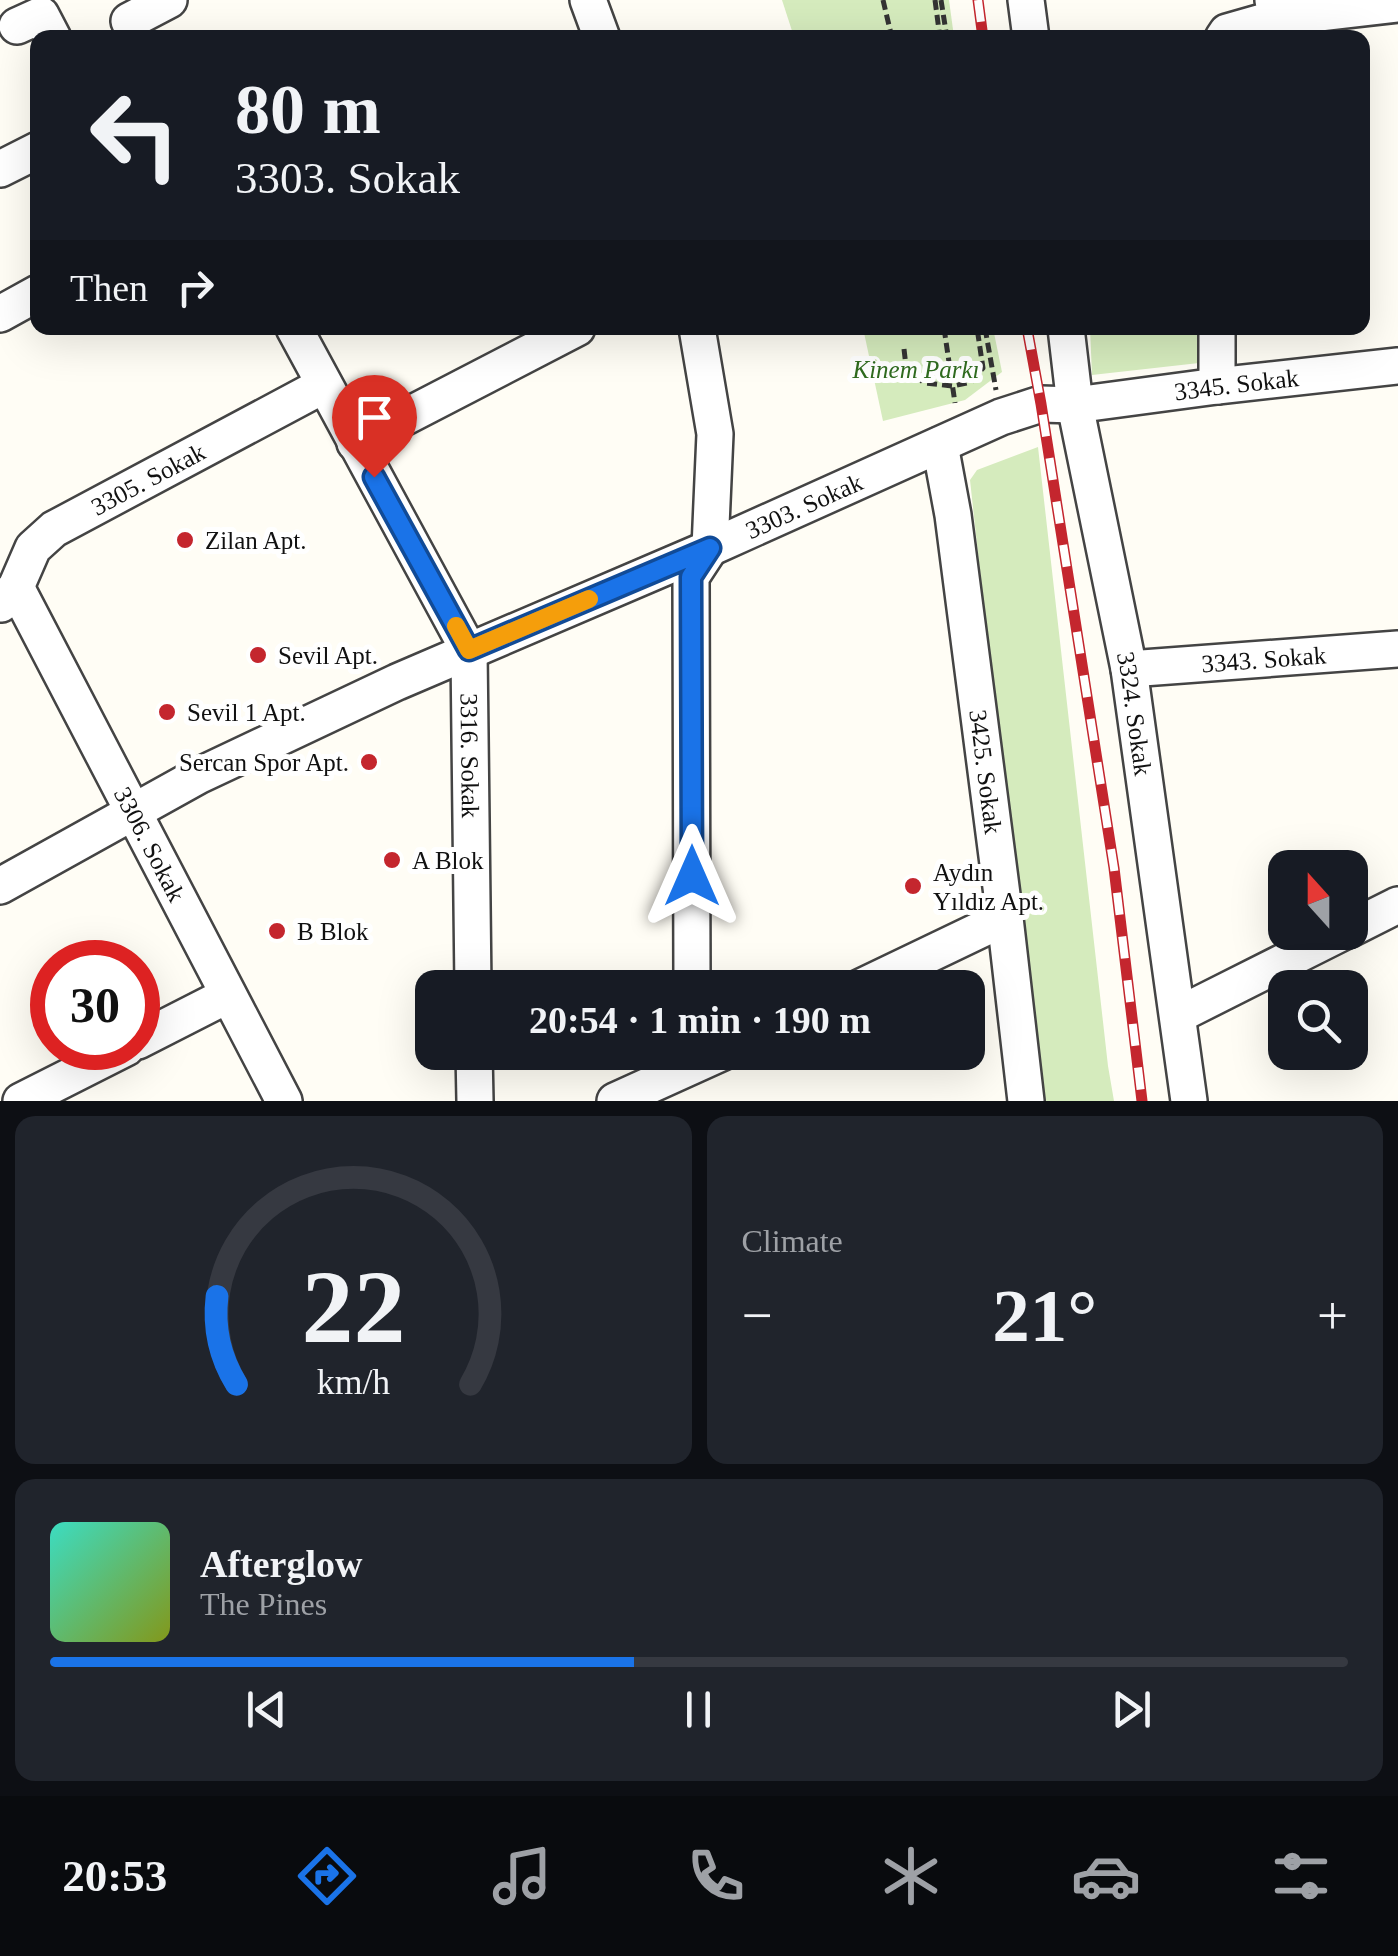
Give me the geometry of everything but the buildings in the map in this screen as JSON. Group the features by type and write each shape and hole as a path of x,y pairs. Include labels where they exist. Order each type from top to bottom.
{"street":[{"path":"128,20 169,0"},
{"path":"588,0 599,30"},
{"path":"1026,0 1030,30"},
{"path":"1230,30 1275,9 1398,4"},
{"path":"17,26 41,15 49,30"},
{"path":"0,169 30,154"},
{"path":"0,314 30,297"},
{"name":"3316. Sokak","path":"298,335 469,650 473,970"},
{"path":"355,443 563,335"},
{"path":"692,970 691,577 710,548 715,434 698,335"},
{"name":"3324. Sokak","path":"1067,335 1076,406 1129,669 1189,1101"},
{"path":"1217,335 1218,386"},
{"name":"3345. Sokak","path":"1076,406 1398,366"},
{"name":"3305. Sokak","path":"8,596 33,548 54,529 324,385"},
{"name":"3303. Sokak","path":"0,886 198,776 469,650 710,548 1000,417 1041,404 1076,406"},
{"name":"3425. Sokak","path":"950,440 955,534 1026,1101"},
{"name":"3306. Sokak","path":"8,596 134,812 284,1101"},
{"name":"3343. Sokak","path":"1129,669 1398,649"},
{"path":"1368,920 1398,905"},
{"path":"897,970 1005,918"},
{"path":"1178,1015 1306,950"},
{"path":"160,1031 228,995"},
{"path":"21,1101 82,1070"},
{"path":"474,1070 475,1101"},
{"path":"615,1101 677,1070"}],"path":[{"path":"883,0 890,30"},
{"path":"938,0 942,30"},
{"path":"945,335 953,386 950,440"},
{"path":"904,348 906,366 924,382 953,386 972,382 983,368 978,335"},
{"path":"987,335 1000,417"}],"green space":[{"path":"782,0 949,0 953,30 792,30"},
{"name":"Kinem Parkı","path":"865,335 994,335 1002,372 965,400 883,421"},
{"path":"1090,335 1199,335 1199,363 1092,375"},
{"path":"1038,447 1114,1101 1038,1101 970,480 977,470"}],"railway":[{"path":"978,0 982,30"},
{"path":"1028,335 1114,868 1142,1101"}],"slow traffic":[{"path":"456,626 469,650 589,599"}],"place":[{"name":"Zilan Apt.","path":"185,540"},
{"name":"Sevil Apt.","path":"258,655"},
{"name":"Sevil 1 Apt.","path":"167,712"},
{"name":"Sercan Spor Apt.","path":"369,762"},
{"name":"A Blok","path":"392,860"},
{"name":"Aydın Yıldız Apt.","path":"913,886"},
{"name":"B Blok","path":"277,931"}],"route":[{"path":"374,477 469,650 710,548 691,577 692,876"}]}
